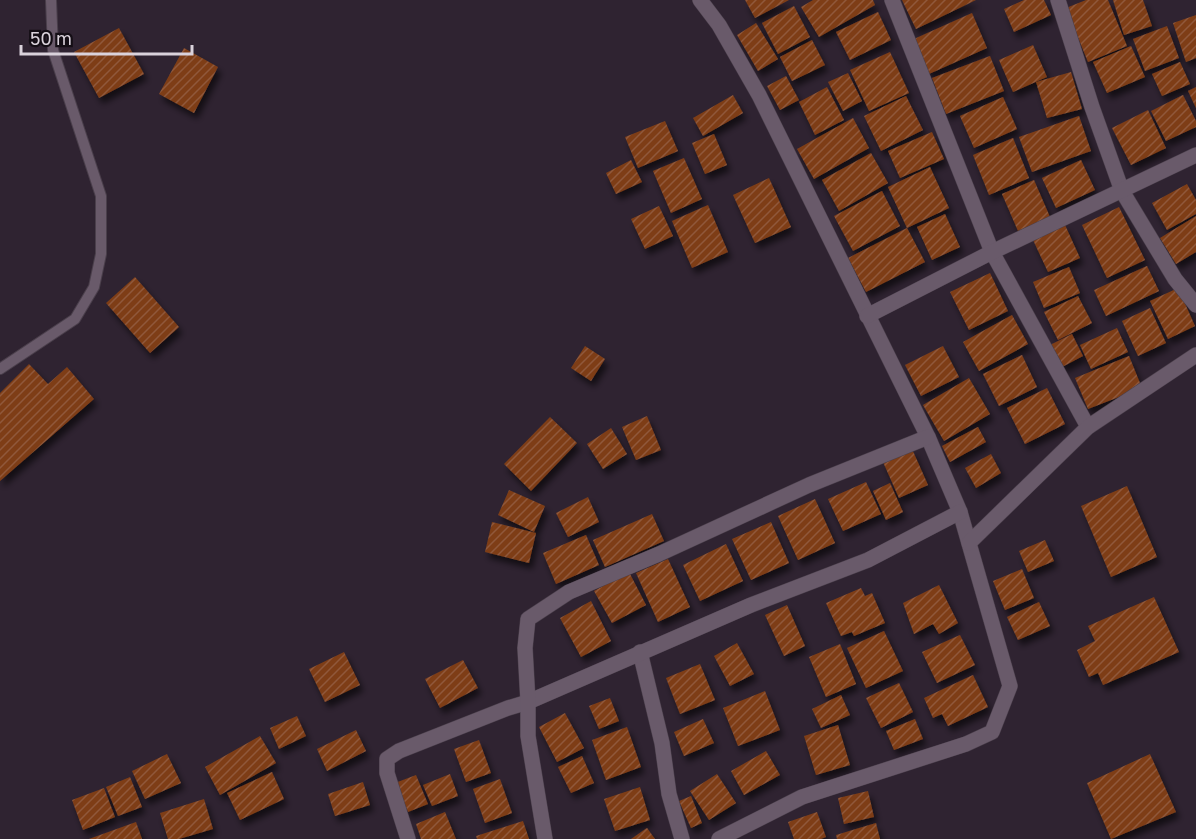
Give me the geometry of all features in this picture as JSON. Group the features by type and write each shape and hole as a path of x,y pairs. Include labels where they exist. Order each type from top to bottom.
{"street":[{"path":"700,0 719,25 759,95 928,437 960,513 1010,686 992,732 966,744 802,797 719,839"},
{"path":"892,0 992,252 1088,427"},
{"path":"1058,0 1122,191 1175,279 1196,305"},
{"path":"867,315 992,252 1196,155"},
{"path":"969,543 1088,427 1196,355"},
{"path":"545,839 528,736 525,648 528,619 569,592 659,554 809,485 928,437"},
{"path":"408,839 387,773 387,759 399,751 528,702 751,605 868,560 960,513"},
{"path":"640,652 662,743 669,794 682,839"}],"lane":[{"path":"0,369 75,319 94,287 101,254 101,196 53,50 51,0"}],"building":[{"path":"745,0 789,0 755,18"},
{"path":"813,0 873,0 875,5 819,37 801,7"},
{"path":"902,0 976,0 916,29"},
{"path":"1024,0 1044,0 1051,15 1014,32 1004,9"},
{"path":"1086,0 1108,0 1127,46 1088,62 1066,8"},
{"path":"1113,0 1143,0 1152,26 1124,35"},
{"path":"794,6 810,37 778,54 762,23"},
{"path":"878,12 891,40 850,60 836,32"},
{"path":"972,13 987,48 929,74 914,39"},
{"path":"1196,15 1196,58 1186,62 1173,23"},
{"path":"756,23 778,59 758,71 737,35"},
{"path":"1167,26 1179,58 1145,71 1133,39"},
{"path":"119,28 144,74 99,98 74,52"},
{"path":"812,40 825,65 792,81 780,57"},
{"path":"1033,45 1047,77 1013,92 999,60"},
{"path":"1131,46 1145,77 1107,93 1093,62"},
{"path":"184,48 218,67 194,113 159,94"},
{"path":"890,52 909,93 869,111 850,70"},
{"path":"990,56 1004,91 946,114 932,78"},
{"path":"1180,62 1190,84 1162,96 1152,74"},
{"path":"1071,72 1082,109 1047,118 1036,82"},
{"path":"848,73 862,101 843,111 828,82"},
{"path":"786,76 799,100 780,110 767,86"},
{"path":"827,87 844,120 815,135 799,102"},
{"path":"1196,87 1196,108 1188,91"},
{"path":"733,95 743,113 703,136 693,118"},
{"path":"1183,95 1196,121 1196,127 1166,141 1151,111"},
{"path":"906,96 923,130 881,151 864,116"},
{"path":"1003,97 1017,129 974,148 960,116"},
{"path":"1148,110 1166,148 1131,165 1112,128"},
{"path":"1079,116 1091,151 1032,172 1019,137"},
{"path":"853,118 869,148 814,179 797,149"},
{"path":"665,121 678,151 638,168 625,137"},
{"path":"932,132 944,159 900,178 888,151"},
{"path":"714,134 727,165 705,174 692,143"},
{"path":"1013,138 1029,178 989,195 973,155"},
{"path":"871,153 888,183 839,211 822,180"},
{"path":"684,158 702,199 671,213 653,171"},
{"path":"631,160 642,182 616,194 606,173"},
{"path":"1081,160 1095,190 1056,208 1042,178"},
{"path":"930,167 949,208 907,228 888,187"},
{"path":"769,178 791,227 755,243 733,195"},
{"path":"1034,180 1050,217 1018,231 1002,194"},
{"path":"1187,184 1196,200 1196,214 1167,230 1152,203"},
{"path":"882,191 900,226 853,251 834,216"},
{"path":"708,205 728,252 692,268 672,221"},
{"path":"659,206 673,236 645,249 631,219"},
{"path":"1119,207 1145,260 1107,278 1082,225"},
{"path":"945,214 960,247 932,260 917,227"},
{"path":"1196,216 1196,252 1176,264 1160,238"},
{"path":"1065,225 1080,258 1048,272 1033,240"},
{"path":"907,228 925,262 866,292 848,258"},
{"path":"1147,266 1159,291 1106,316 1094,290"},
{"path":"1069,267 1080,293 1044,308 1033,282"},
{"path":"990,273 1008,311 969,330 950,292"},
{"path":"135,277 179,327 150,353 106,303"},
{"path":"1178,288 1195,326 1168,339 1150,301"},
{"path":"1078,296 1092,323 1058,340 1044,312"},
{"path":"1150,308 1166,343 1138,356 1122,321"},
{"path":"1012,315 1028,344 979,371 963,342"},
{"path":"1117,328 1128,352 1091,369 1080,345"},
{"path":"1072,334 1083,356 1062,367 1050,345"},
{"path":"585,346 605,359 591,381 571,368"},
{"path":"943,346 959,377 921,396 905,365"},
{"path":"1022,355 1037,387 999,406 983,374"},
{"path":"1129,356 1142,388 1088,409 1075,378"},
{"path":"29,364 48,384 67,367 94,399 0,481 0,393"},
{"path":"969,378 990,414 944,441 923,405"},
{"path":"1047,388 1065,424 1025,444 1007,408"},
{"path":"647,416 661,450 636,460 622,427"},
{"path":"550,417 577,443 531,491 504,464"},
{"path":"978,427 986,442 950,462 942,446"},
{"path":"611,428 627,454 603,469 587,444"},
{"path":"912,449 928,485 899,498 883,462"},
{"path":"991,454 1001,473 976,488 965,468"},
{"path":"866,482 881,514 843,531 828,499"},
{"path":"890,483 903,512 886,520 873,491"},
{"path":"1127,486 1157,557 1111,577 1081,506"},
{"path":"509,490 545,506 534,532 498,515"},
{"path":"588,497 599,522 568,537 556,513"},
{"path":"815,499 835,543 798,560 778,516"},
{"path":"652,514 664,541 605,567 593,540"},
{"path":"492,522 536,533 529,563 485,552"},
{"path":"771,522 789,563 751,580 732,539"},
{"path":"586,535 599,565 556,584 543,553"},
{"path":"1045,540 1054,561 1028,572 1019,551"},
{"path":"726,544 743,581 700,601 683,565"},
{"path":"668,559 690,607 658,622 636,573"},
{"path":"1022,569 1034,598 1005,610 993,581"},
{"path":"629,572 646,605 612,623 594,591"},
{"path":"939,585 958,623 939,634 933,624 914,634 903,603"},
{"path":"861,588 865,596 872,593 885,623 854,636 852,632 841,636 826,603"},
{"path":"1154,597 1179,652 1103,685 1098,673 1089,677 1077,650 1095,641 1088,626"},
{"path":"591,601 611,641 581,657 560,618"},
{"path":"1039,602 1050,626 1018,640 1007,617"},
{"path":"787,605 805,646 784,656 765,615"},
{"path":"884,631 903,671 866,688 847,648"},
{"path":"960,635 975,665 937,683 922,652"},
{"path":"737,643 754,674 730,686 714,656"},
{"path":"840,644 856,684 826,697 809,657"},
{"path":"344,652 360,685 325,702 309,669"},
{"path":"463,660 478,688 440,708 425,679"},
{"path":"700,664 715,700 680,714 666,678"},
{"path":"973,675 988,707 948,726 942,714 933,718 924,698"},
{"path":"899,683 913,712 881,728 866,698"},
{"path":"765,691 780,730 738,746 723,708"},
{"path":"841,695 850,715 821,728 812,709"},
{"path":"610,698 619,721 599,729 589,706"},
{"path":"565,713 584,748 557,762 539,727"},
{"path":"297,716 306,736 279,749 270,728"},
{"path":"703,719 714,743 684,756 674,732"},
{"path":"915,719 923,739 894,750 886,731"},
{"path":"838,725 850,765 816,775 804,736"},
{"path":"627,727 641,767 606,780 592,740"},
{"path":"356,730 366,751 327,771 317,749"},
{"path":"260,736 276,763 220,795 205,767"},
{"path":"479,740 491,773 466,782 454,749"},
{"path":"766,751 780,775 744,795 731,771"},
{"path":"167,754 181,783 145,799 132,771"},
{"path":"1150,754 1176,812 1111,839 1087,783"},
{"path":"582,756 594,783 571,793 558,767"},
{"path":"272,772 284,799 240,820 227,793"},
{"path":"450,774 458,796 432,806 423,785"},
{"path":"717,774 736,803 709,820 690,791"},
{"path":"416,775 428,804 408,812 395,783"},
{"path":"130,777 142,807 118,816 106,787"},
{"path":"500,779 512,813 485,823 473,789"},
{"path":"363,782 370,805 335,816 328,794"},
{"path":"640,787 650,820 615,831 604,799"},
{"path":"104,788 115,817 83,830 72,800"},
{"path":"868,791 874,817 844,824 838,798"},
{"path":"691,796 702,823 691,828 679,801"},
{"path":"204,799 213,829 179,839 168,839 160,813"},
{"path":"445,812 456,839 421,839 416,824"},
{"path":"817,812 826,837 794,839 788,822"},
{"path":"523,821 529,839 477,839 476,836"},
{"path":"136,822 142,839 89,839"},
{"path":"876,823 880,839 837,839 836,835"},
{"path":"647,828 655,839 631,839"}]}
